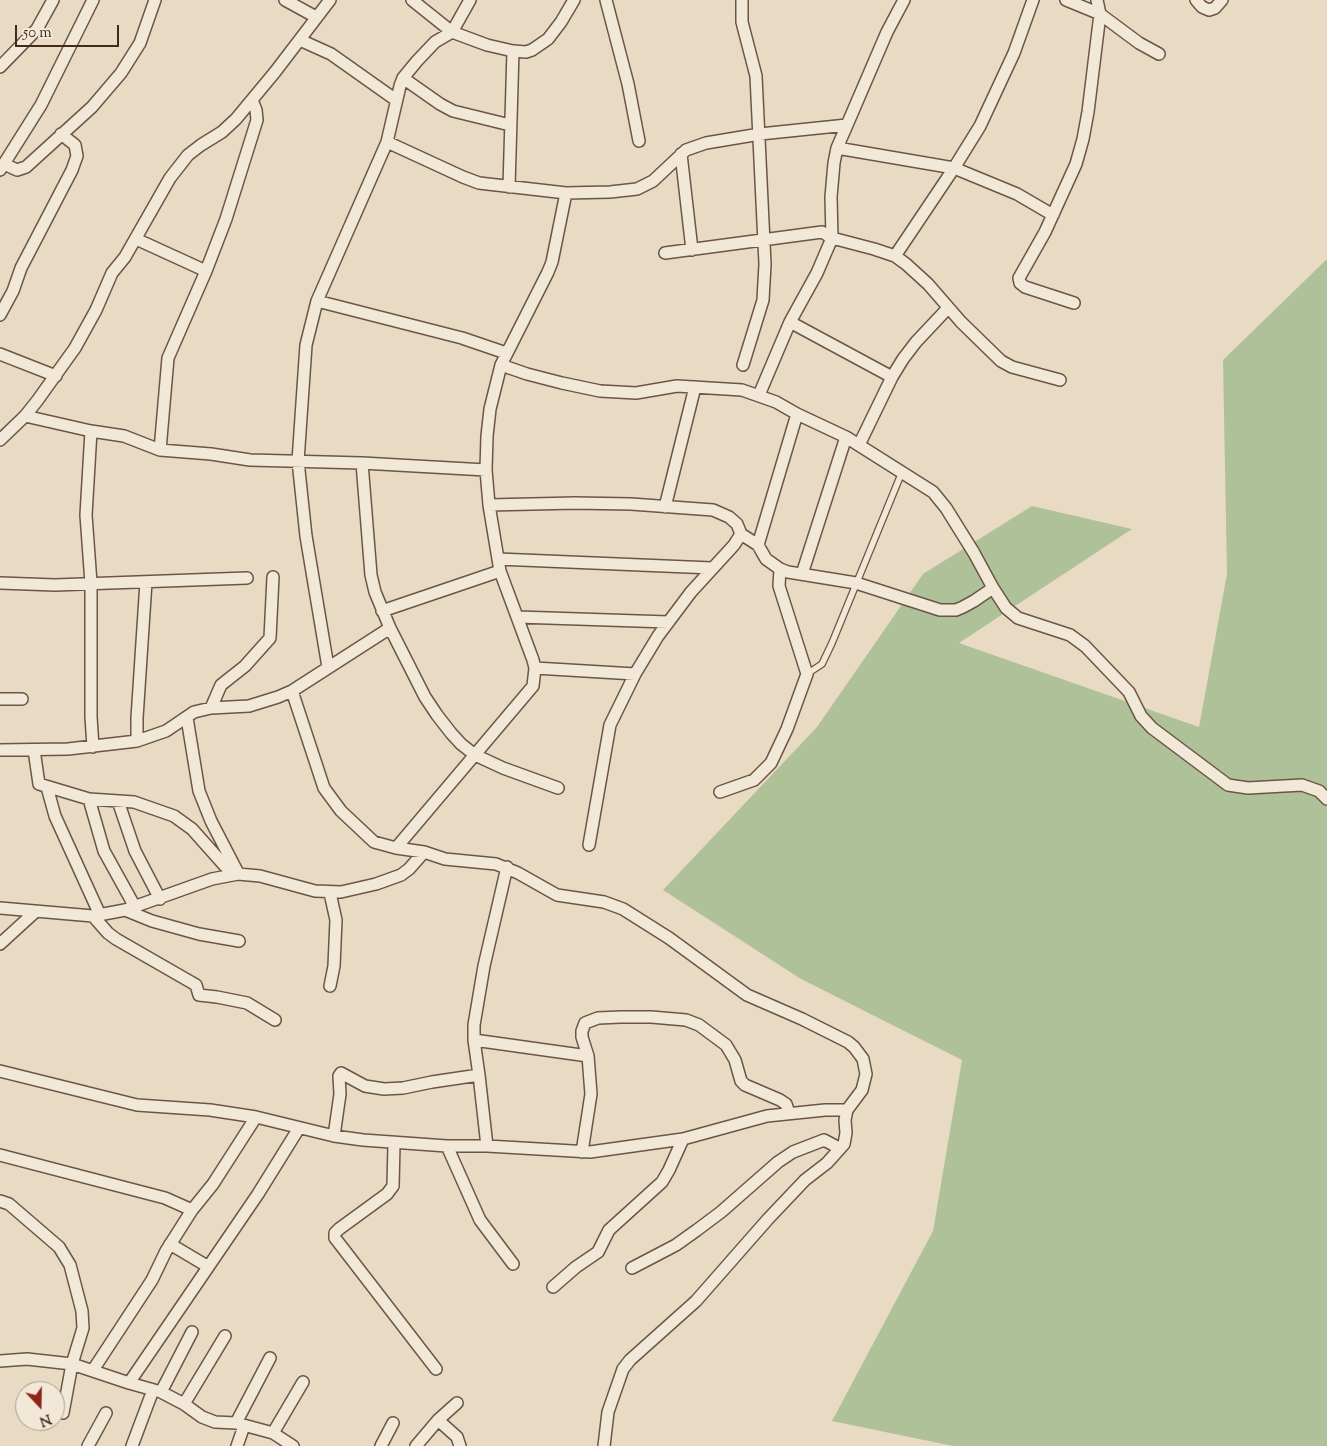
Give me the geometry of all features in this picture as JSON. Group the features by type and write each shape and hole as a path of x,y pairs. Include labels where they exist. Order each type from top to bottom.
{"street":[{"path":"0,67 37,29 53,0"},
{"path":"93,0 41,105 2,167 17,170 26,167 92,107 121,74 140,43 155,0"},
{"path":"284,0 316,17"},
{"path":"0,440 25,416 56,376 82,336 112,273 136,239 170,178 183,161 201,145 230,126 330,0"},
{"path":"412,0 452,32 487,45 513,51 530,51 544,42 561,22 574,0"},
{"path":"328,667 306,536 298,460 306,344 317,302 387,142 403,78 432,44 452,32 470,0"},
{"path":"606,0 628,84 639,141"},
{"path":"742,0 742,22 756,76 765,264 762,300 743,365"},
{"path":"759,395 790,322 817,273 832,238 831,197 834,163 838,148 887,32 904,0"},
{"path":"895,256 980,126 1014,53 1032,0"},
{"path":"1066,0 1100,14 1139,43 1159,54"},
{"path":"1074,303 1025,287 1019,280 1053,215 1076,164 1083,139 1100,14 1097,0"},
{"path":"1196,0 1202,7 1209,10 1215,8 1222,0"},
{"path":"300,40 331,54 358,75 396,100"},
{"path":"509,187 513,51"},
{"path":"403,78 440,104 453,110 510,125"},
{"path":"160,450 168,358 206,271 226,219 257,120 252,100"},
{"path":"387,142 479,183 566,193 610,192 640,188 653,181 681,154 706,143 760,134 847,125"},
{"path":"0,315 13,291 21,268 72,170 77,156 75,145 61,134"},
{"path":"838,148 954,168 1017,194 1053,215"},
{"path":"681,154 692,250"},
{"path":"396,848 533,686 535,668 499,565 489,505 486,470 490,409 501,365 506,353 548,272 566,193"},
{"path":"665,253 822,232 832,238 895,256 928,284 948,308 1001,361 1012,367 1060,380"},
{"path":"136,239 206,271"},
{"path":"317,302 448,334 487,345 506,353"},
{"path":"860,445 892,377 916,342 948,308"},
{"path":"790,322 892,377"},
{"path":"0,354 56,376"},
{"path":"501,365 562,384 600,391 636,393 677,386 742,390 776,402 846,437 937,496 974,553 992,588 1006,608 1018,618 1070,635 1085,646 1129,692 1141,716 1152,728 1228,785 1248,788 1302,785 1319,791 1327,799"},
{"path":"665,507 695,387"},
{"path":"758,544 797,414"},
{"path":"25,416 91,431 124,436 160,450 210,454 250,460 298,460 486,470"},
{"path":"91,431 86,515 92,583 91,717 93,747"},
{"path":"802,574 846,437"},
{"path":"362,463 374,592 425,697 437,715 462,744 475,754 503,768 558,788"},
{"path":"489,505 631,504 713,510 728,517 736,524 741,534 758,544 766,559 780,570 856,583 940,610 956,610 969,604 992,588"},
{"path":"589,845 610,726 635,674 658,636 690,592 734,545 741,534"},
{"path":"382,611 499,565 712,568"},
{"path":"720,792 754,780 771,763 787,729 807,674 779,586 780,570"},
{"path":"210,708 221,685 245,666 270,638 274,577"},
{"path":"0,583 55,585 247,578"},
{"path":"137,741 146,582"},
{"path":"518,617 668,622"},
{"path":"0,750 93,747 137,741 166,731 194,712 210,708 259,704 292,691 390,628"},
{"path":"535,668 635,674"},
{"path":"292,691 324,788 341,811 374,842 396,848 424,852 446,859 496,864 507,867 557,895 604,902 622,909 669,938 747,995 788,1012 848,1042 862,1056 867,1070 862,1090 848,1110 845,1120 845,1141 827,1162 805,1180 768,1219 696,1302 630,1360 623,1369 608,1412 604,1446"},
{"path":"0,699 22,699"},
{"path":"186,718 199,791 210,821 238,874"},
{"path":"34,750 38,782 40,784 89,799 141,803 164,812 184,822 225,866 238,874"},
{"path":"48,787 55,816 97,916 111,936 196,985 198,987 198,995 247,1003 275,1020"},
{"path":"89,799 104,851 130,909 152,920 199,934 239,941"},
{"path":"118,801 135,851 160,898"},
{"path":"0,908 97,916 130,909 212,880 238,874 260,876 306,889 330,893 355,889 393,878 408,870 424,852"},
{"path":"486,1146 474,1040 477,1004 484,966 507,867"},
{"path":"330,893 336,920 334,966 330,986"},
{"path":"0,944 35,912"},
{"path":"582,1152 591,1094 588,1056 582,1031 585,1023 591,1020 611,1017 632,1017 686,1020 699,1025 726,1045 735,1060 741,1081 745,1085 780,1100 786,1104 789,1113"},
{"path":"474,1040 588,1056"},
{"path":"0,1071 137,1105 210,1110 256,1117 334,1136 394,1144 486,1146 582,1152 683,1139 768,1116 825,1110 848,1110"},
{"path":"334,1136 340,1094 339,1076 341,1073 365,1086 384,1089 403,1088 479,1075"},
{"path":"93,1370 152,1280 170,1244 192,1210 213,1184 256,1117"},
{"path":"128,1384 258,1194 299,1128"},
{"path":"553,1288 576,1267 598,1252 609,1230 656,1189 669,1170 683,1139"},
{"path":"632,1268 676,1245 703,1226 778,1162 793,1152 824,1140 839,1148"},
{"path":"394,1144 393,1186 387,1194 338,1229 335,1233 335,1238 436,1369"},
{"path":"446,1146 480,1220 513,1264"},
{"path":"0,1155 165,1198 192,1210"},
{"path":"0,1201 9,1204 59,1247 70,1265 82,1311 83,1328 72,1364 65,1402"},
{"path":"170,1244 207,1266"},
{"path":"132,1446 157,1391 192,1332"},
{"path":"184,1404 225,1336"},
{"path":"237,1446 240,1424 270,1358"},
{"path":"0,1361 27,1359 72,1364 93,1370 128,1384 157,1391 184,1404 202,1417 215,1422 240,1424 273,1434 293,1446"},
{"path":"273,1434 303,1382"},
{"path":"416,1446 438,1420 457,1403"},
{"path":"88,1446 106,1413"},
{"path":"438,1420 457,1437 460,1446"},
{"path":"381,1446 393,1423"}],"lane":[{"path":"807,674 822,664 832,643 902,472"}],"green space":[{"path":"1327,259 1327,1446 953,1446 832,1421 933,1231 962,1060 801,979 663,890 817,727 923,574 1032,506 1132,529 959,643 1199,727 1227,574 1223,360"}]}
